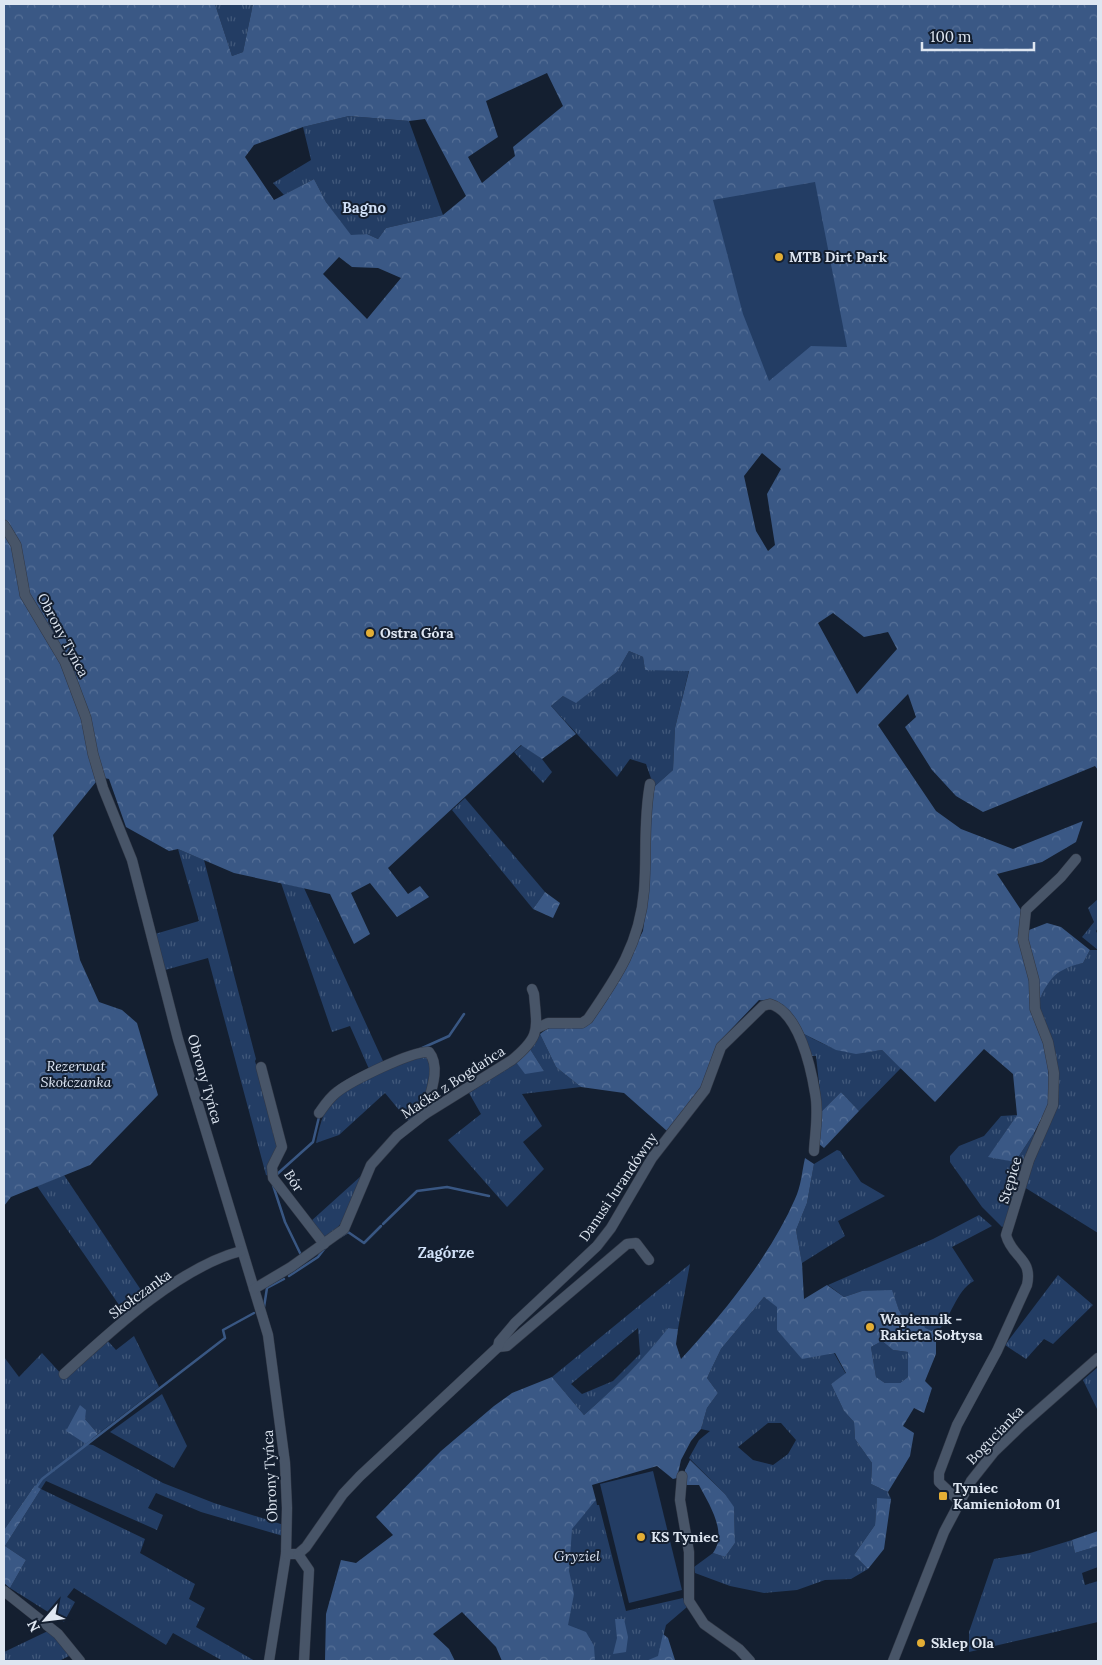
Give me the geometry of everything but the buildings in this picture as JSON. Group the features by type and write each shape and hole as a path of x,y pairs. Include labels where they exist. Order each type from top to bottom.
{"street":[{"name":"Obrony Tyńca","path":"4,525 16,545 26,595 69,670 86,718 93,754 103,788 132,860 178,1039 254,1289 273,1361 286,1463 286,1554 269,1661"},
{"path":"532,989 536,1028 548,1023 582,1023 588,1019 629,954 637,929 644,891 644,832 650,784"},
{"name":"Stępice","path":"959,1501 939,1482 939,1473 957,1425 997,1351 1028,1285 1027,1266 1009,1246 1006,1235 1029,1160 1053,1105 1054,1074 1048,1042 1035,1009 1034,980 1023,939 1026,910 1061,877 1076,859"},
{"name":"Danusi Jurandówny","path":"298,1554 306,1547 343,1494 360,1476 498,1347 499,1342 515,1323 569,1275 597,1246 652,1158 705,1090 721,1047 763,1006 770,1004 782,1011 802,1041 816,1094 814,1151"},
{"name":"Maćka z Bogdańca","path":"254,1289 344,1229 368,1172 382,1151 396,1136 425,1114 512,1060 530,1043 536,1028"},
{"path":"319,1113 338,1091 385,1066 422,1051 429,1052 434,1057 436,1068 425,1114"},
{"name":"Bór","path":"261,1067 282,1147 272,1167 273,1178 324,1244"},
{"path":"498,1347 507,1346 628,1244 636,1243 649,1260"},
{"name":"Skołczanka","path":"64,1374 106,1336 170,1287 209,1263 241,1251"},
{"name":"Bogucianka","path":"893,1661 959,1501 971,1481 994,1452 1098,1358"},
{"path":"682,1476 680,1500 689,1552 689,1601 704,1624 739,1649 750,1661"},
{"path":"286,1554 298,1554 309,1570 304,1661"},
{"path":"4,1591 58,1634 80,1661"}],"green space":[{"name":"Rezerwat Skołczanka","path":"4,4 215,4 232,56 243,52 253,4 1098,4 1098,770 1095,766 983,812 956,796 932,770 905,727 916,717 908,694 878,725 936,811 961,829 1013,849 1083,821 1076,842 1042,862 997,874 1021,910 1020,923 1029,930 1047,923 1061,927 1090,950 1083,963 1072,966 1055,975 1045,988 1033,1016 1046,1044 1049,1104 1034,1133 1015,1162 988,1157 1017,1115 1013,1074 984,1049 935,1102 882,1050 856,1054 836,1050 800,1032 779,1003 759,1000 717,1044 705,1090 667,1131 624,1093 581,1087 556,1067 540,1034 548,1028 581,1028 614,988 643,931 648,888 648,835 654,787 673,770 675,728 689,671 645,670 643,657 629,651 617,672 576,703 563,696 551,706 576,734 542,759 521,745 388,868 408,894 420,886 429,897 397,917 370,883 351,893 370,934 354,944 330,894 234,873 178,849 169,851 126,827 109,779 100,777 53,835 80,960 99,1002 122,1010 137,1023 158,1095 90,1165 11,1197 4,1206","holes":["547,73 563,106 513,147 515,156 482,183 468,157 498,137 486,101","349,116 409,121 425,119 466,196 443,215 386,228 378,239 367,234 351,235 326,202 314,179 274,200 245,157 254,145 303,127","339,257 352,267 378,268 401,278 367,319 323,274","762,453 781,469 767,494 775,545 768,551 756,531 744,476","833,613 864,637 888,632 897,649 857,694 818,623"]},
{"path":"215,4 253,4 243,52 232,56"},
{"path":"349,116 409,121 443,215 386,228 378,239 367,234 351,236 326,202 314,179 284,195 273,183 311,160 303,127"},
{"name":"MTB Dirt Park","path":"815,182 847,347 811,346 769,381 743,314 713,200"},
{"path":"629,651 643,657 645,670 689,670 675,728 673,770 654,787 646,764 630,759 617,777 551,706 563,696 577,702 617,672"},
{"path":"522,745 542,759 552,772 543,783 514,752"},
{"path":"465,798 545,892 533,909 452,810"},
{"path":"178,849 204,860 255,1061 279,1146 269,1176 266,1175 208,958 165,970 155,934 199,921"},
{"path":"281,883 304,888 383,1061 369,1069 350,1026 332,1032"},
{"path":"545,892 560,903 553,918 533,909"},
{"path":"1098,899 1098,928 1096,931 1098,935 1098,950 1082,937 1094,922 1088,908"},
{"path":"1090,950 1098,950 1098,1233 1024,1187 1056,1106 1036,1008 1048,981 1067,966 1083,963"},
{"path":"800,1032 831,1047 848,1052 882,1050 901,1068 859,1111 841,1092 822,1111 816,1056 810,1056"},
{"path":"540,1034 556,1067 581,1087 522,1094 542,1126 523,1142 544,1169 507,1207 448,1140 481,1114 469,1093 516,1062 544,1071 530,1049"},
{"path":"530,1049 544,1071 525,1074 516,1062"},
{"path":"427,1054 433,1068 422,1110 409,1122 385,1093 339,1135 316,1143 325,1112 338,1095 361,1080"},
{"path":"841,1092 859,1111 824,1148 819,1144 822,1111"},
{"path":"1017,1115 989,1156 1015,1162 1034,1133 1037,1140 1007,1224 1002,1227 982,1207 950,1162 950,1156 959,1146 984,1136 1001,1116"},
{"path":"837,1150 840,1151 861,1182 885,1196 838,1221 845,1236 802,1263 796,1230 807,1203 814,1164"},
{"path":"805,1158 814,1164 807,1203 796,1230 802,1263 804,1299 827,1285 844,1297 862,1291 892,1290 899,1310 907,1323 922,1320 925,1328 936,1333 936,1354 925,1381 932,1388 924,1413 914,1408 903,1426 914,1433 910,1456 888,1492 871,1484 872,1463 855,1439 854,1422 844,1411 831,1384 846,1373 835,1353 802,1359 777,1330 777,1307 764,1297 721,1349 707,1378 718,1393 707,1408 701,1429 691,1441 681,1460 677,1478 673,1479 657,1466 592,1485 596,1500 572,1529 569,1571 574,1594 568,1625 586,1632 594,1646 595,1661 502,1661 496,1647 462,1612 433,1634 449,1649 455,1661 325,1661 326,1614 341,1560 356,1563 393,1535 376,1517 441,1451 512,1393 552,1377 584,1415 607,1395 668,1328 678,1329 676,1344 681,1359 729,1304 773,1242 797,1194","holes":["882,1341 893,1350 908,1352 908,1377 900,1383 885,1383 876,1377 871,1347"]},
{"path":"64,1175 147,1299 126,1315 37,1186"},
{"path":"361,1176 345,1218 325,1239 310,1222"},
{"path":"979,1215 992,1226 952,1247 974,1281 962,1291 946,1320 936,1333 907,1323 899,1310 892,1291 862,1291 844,1297 828,1285 933,1239"},
{"path":"690,1264 678,1329 668,1328 628,1374 584,1415 552,1377","holes":["638,1328 640,1354 613,1381 582,1394 571,1384"]},
{"path":"1058,1275 1093,1305 1053,1344 1044,1339 1026,1359 1005,1345"},
{"path":"764,1297 778,1307 777,1330 834,1353 846,1374 831,1384 844,1411 854,1422 855,1439 872,1463 871,1484 888,1492 891,1499 877,1499 875,1525 854,1555 868,1569 851,1579 825,1580 797,1590 764,1593 730,1586 695,1573 694,1567 713,1553 725,1557 735,1543 734,1508 725,1494 689,1458 699,1440 710,1431 701,1429 707,1408 718,1393 707,1378 721,1349","holes":["768,1423 781,1423 796,1440 788,1454 773,1465 753,1460 738,1447"]},
{"path":"134,1336 159,1387 98,1434 85,1419 80,1405 86,1444 93,1445 163,1483 214,1503 284,1525 283,1536 201,1512 156,1493 148,1508 163,1515 157,1530 46,1481 41,1489 35,1485 4,1530 4,1357 19,1377 42,1353 64,1377 107,1340 116,1350"},
{"path":"882,1341 893,1350 908,1352 908,1377 900,1383 885,1383 876,1377 871,1347"},
{"path":"1098,1367 1098,1411 1083,1380"},
{"path":"162,1394 187,1446 174,1468 110,1432"},
{"path":"80,1405 86,1410 85,1419 98,1434 86,1444 66,1431"},
{"path":"690,1460 725,1494 734,1507 735,1543 725,1557 713,1553 719,1537 718,1528 712,1510 699,1485 684,1485 685,1470"},
{"name":"KS Tyniec","path":"653,1471 682,1590 629,1603 600,1484"},
{"path":"35,1485 41,1489 5,1546 26,1560 10,1588 4,1583 4,1530"},
{"path":"41,1489 145,1539 140,1553 195,1584 189,1599 205,1608 196,1627 255,1661 223,1661 173,1633 166,1645 74,1588 67,1597 75,1602 64,1622 10,1588 26,1560 5,1546"},
{"path":"877,1498 891,1499 884,1549 868,1569 854,1555 875,1525"},
{"name":"Gryziel","path":"596,1500 597,1505 599,1505 626,1611 683,1598 687,1607 666,1625 662,1642 671,1661 585,1661 567,1625 535,1541 585,1513"},
{"path":"1098,1531 1098,1546 1075,1553 1072,1540"},
{"path":"1072,1540 1075,1553 1098,1546 1098,1567 1082,1573 1085,1585 1098,1581 1098,1622 969,1652 969,1632 994,1559 1030,1553"},
{"path":"615,1619 624,1619 628,1637 626,1652 613,1654 617,1638"},
{"path":"50,1630 71,1655 59,1661 4,1661 4,1652"},
{"path":"663,1634 668,1638 675,1660 646,1661 658,1656"}],"waterway":[{"path":"420,1049 449,1036 464,1014"},
{"path":"275,1176 313,1142 319,1117"},
{"path":"273,1185 285,1222 301,1255"},
{"path":"383,1224 417,1191 447,1187 489,1196"},
{"path":"340,1237 348,1232 364,1243 381,1226"},
{"path":"289,1276 318,1257 325,1248"},
{"path":"264,1307 267,1288 284,1279"},
{"path":"4,1534 42,1479 225,1338 223,1330 254,1313"}],"place":[{"name":"MTB Dirt Park","path":"779,257"},
{"name":"Ostra Góra","path":"370,633"},
{"name":"Wapiennik - Rakieta Sołtysa","path":"870,1327"},
{"name":"Tyniec Kamieniołom 01","path":"943,1496"},
{"name":"KS Tyniec","path":"641,1537"},
{"name":"Sklep Ola","path":"921,1643"}],"district":[{"name":"Bagno","path":"364,207"},
{"name":"Zagórze","path":"446,1252"}]}
